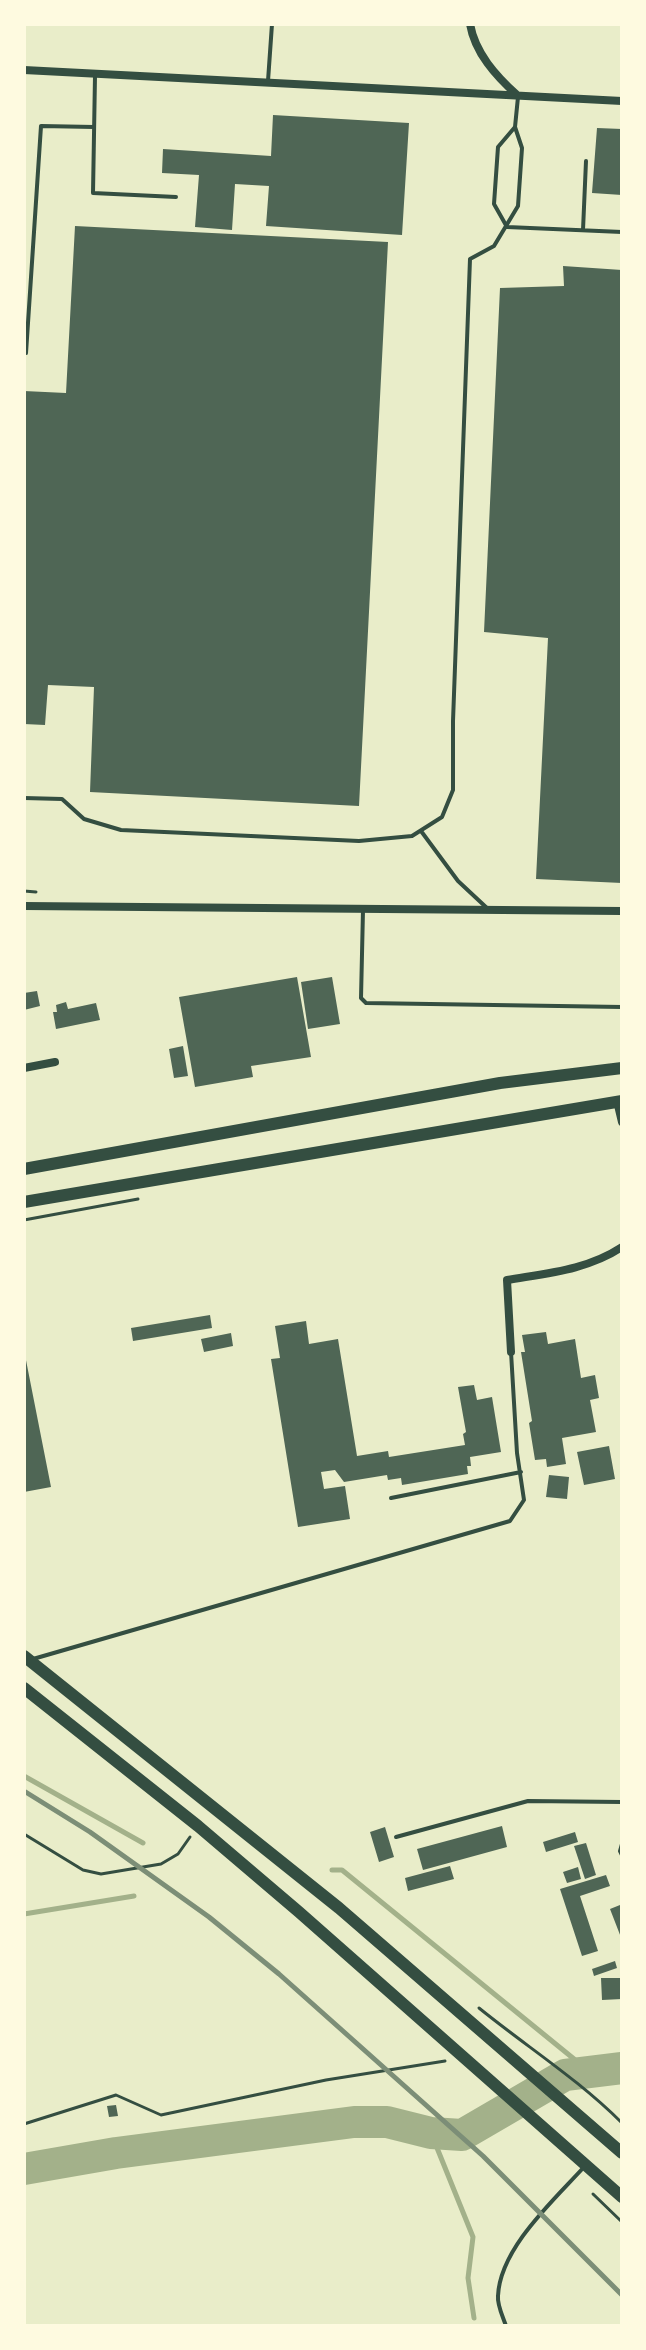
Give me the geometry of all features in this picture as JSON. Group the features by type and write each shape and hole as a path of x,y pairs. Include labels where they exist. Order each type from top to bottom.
{"main road":[{"path":"24,1169 500,1083 622,1068"},
{"path":"24,1202 620,1101"},
{"path":"26,1658 339,1908 622,2153"},
{"path":"24,1688 198,1826 425,2021 622,2197"}],"street":[{"path":"470,24 476,46 488,64 518,95"},
{"path":"24,70 622,101"},
{"path":"24,906 622,911"},
{"path":"24,1068 55,1062"},
{"path":"620,1101 622,1122"},
{"path":"511,1352 507,1280 565,1272 604,1259 622,1247"}],"lane":[{"path":"268,83 272,24"},
{"path":"95,74 93,193 176,197"},
{"path":"24,798 62,799 84,819 121,830 359,841 412,836 442,817 453,790 470,259 494,246 518,206 522,148 515,127 518,95"},
{"path":"24,353 41,126 94,127"},
{"path":"507,227 494,204 498,147 515,127"},
{"path":"583,230 586,161"},
{"path":"507,227 622,232"},
{"path":"421,831 458,881 489,911"},
{"path":"363,910 361,998 366,1003 622,1007"},
{"path":"26,1658 510,1521 524,1500 517,1453 511,1352"},
{"path":"391,1498 521,1472"},
{"path":"396,1837 528,1801 622,1802"},
{"path":"622,1844 622,1855"},
{"path":"506,2326 497,2299 501,2273 529,2228 583,2162"}],"path":[{"path":"24,1834 83,1870 101,1874 161,1864 178,1854 198,1826"},
{"path":"525,2046 579,2081 622,2123"},
{"path":"24,2124 116,2095 161,2115 326,2080 445,2061"}],"building":[{"path":"273,115 409,123 402,235 266,226 269,186 235,184 232,230 195,227 199,175 162,173 163,149 271,156"},
{"path":"597,128 622,129 622,195 592,193"},
{"path":"75,226 388,242 359,806 90,792 94,687 48,685 45,725 24,724 24,391 66,393"},
{"path":"563,266 622,270 622,883 536,879 548,638 484,632 500,288 564,286"},
{"path":"297,977 311,1057 251,1066 253,1077 195,1087 179,997"},
{"path":"332,977 340,1024 308,1029 301,982"},
{"path":"37,991 40,1006 24,1010 24,993"},
{"path":"66,1002 68,1009 96,1003 100,1020 56,1029 53,1012 57,1012 56,1005"},
{"path":"183,1046 188,1076 174,1078 169,1049"},
{"path":"210,1315 212,1328 133,1341 131,1328"},
{"path":"306,1321 309,1344 338,1339 357,1456 388,1451 389,1457 465,1445 463,1434 466,1432 458,1387 474,1385 477,1400 492,1397 501,1452 470,1457 468,1474 402,1485 401,1478 388,1480 387,1475 344,1482 335,1470 321,1472 324,1489 345,1486 350,1519 298,1527 271,1359 280,1358 275,1326"},
{"path":"546,1332 548,1344 575,1339 581,1378 595,1375 599,1398 590,1400 596,1432 562,1438 566,1464 547,1467 546,1459 535,1460 521,1352 525,1352 522,1335"},
{"path":"231,1333 233,1346 204,1352 201,1339"},
{"path":"24,1350 51,1487 24,1492"},
{"path":"609,1446 615,1479 584,1485 577,1452"},
{"path":"549,1475 569,1477 567,1499 546,1497"},
{"path":"502,1826 507,1847 423,1870 417,1849"},
{"path":"385,1827 394,1857 379,1862 370,1832"},
{"path":"575,1832 578,1842 546,1852 543,1842"},
{"path":"586,1843 596,1875 585,1879 574,1846"},
{"path":"450,1866 454,1879 408,1891 405,1878"},
{"path":"578,1867 581,1879 567,1883 563,1872"},
{"path":"606,1875 610,1886 580,1896 598,1951 582,1956 560,1889"},
{"path":"620,1905 622,1909 622,1940 610,1909"},
{"path":"615,1961 617,1968 594,1976 592,1969"},
{"path":"601,1978 622,1978 622,1999 602,2000"},
{"path":"116,2105 118,2116 109,2117 107,2106"}],"waterway":[{"path":"24,1776 143,1843"},
{"path":"332,1870 342,1870 590,2072"},
{"path":"24,1914 134,1896"},
{"path":"24,2169 116,2153 354,2122 387,2122 431,2133 462,2135 565,2075 622,2068"},
{"path":"431,2133 473,2237 468,2278 474,2318"}],"railway":[{"path":"24,1791 90,1832 209,1917 279,1974 483,2156 622,2295"}]}
